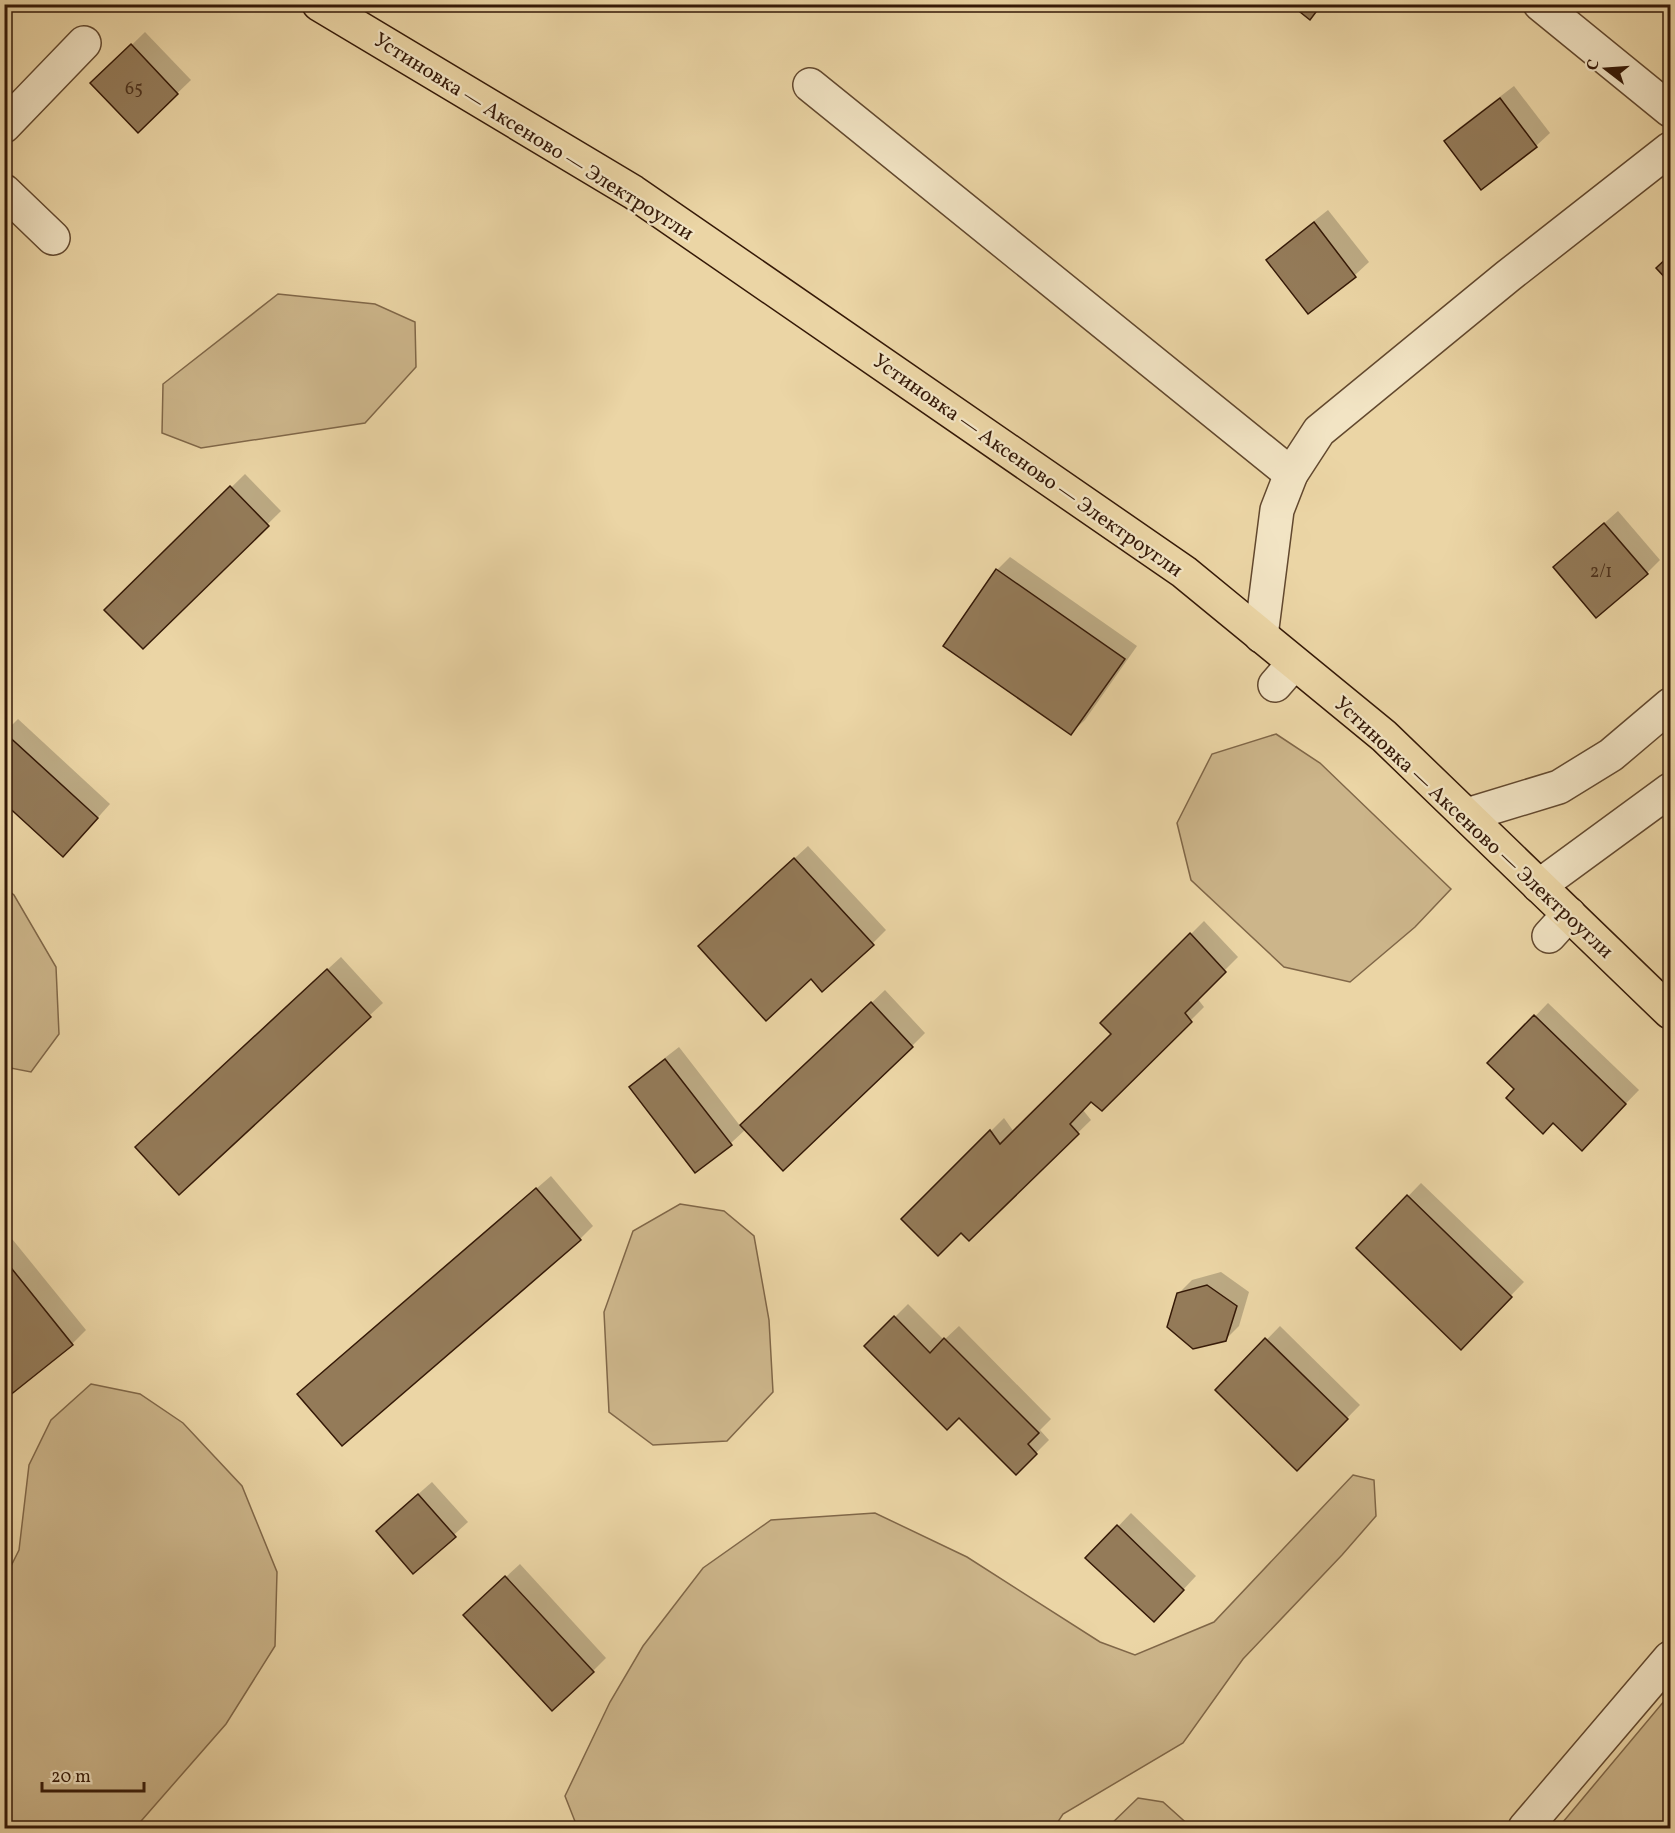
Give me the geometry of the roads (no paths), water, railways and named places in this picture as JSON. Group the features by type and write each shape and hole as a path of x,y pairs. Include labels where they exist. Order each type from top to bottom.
{"main road":[{"name":"Устиновка — Аксеново — Электроугли","path":"319,4 633,192 1184,572 1261,636 1285,674 1384,736 1539,886 1559,925 1671,1012"}],"street":[{"path":"1540,4 1671,110"},
{"path":"4,126 84,43"},
{"path":"810,85 1291,474"},
{"path":"1261,636 1277,510 1291,474 1319,431 1508,276 1671,149"},
{"path":"4,191 53,238"},
{"path":"1467,815 1559,787 1611,755 1671,705"},
{"path":"1539,886 1671,790"},
{"path":"1525,1828 1671,1658"}]}
